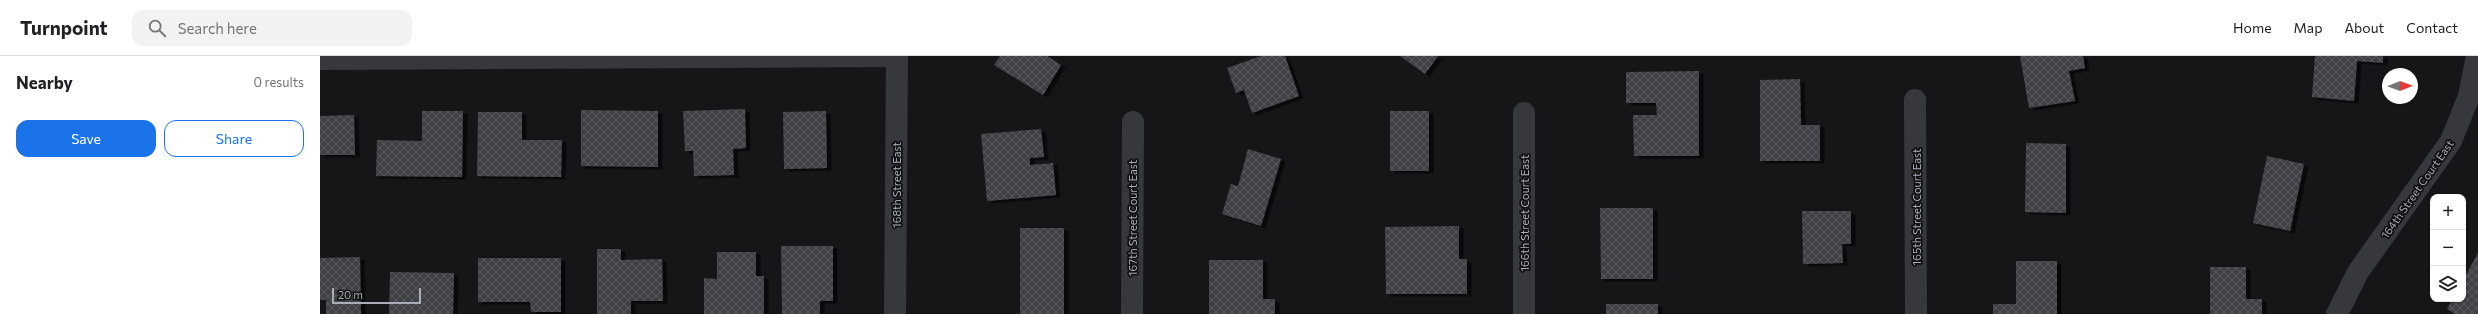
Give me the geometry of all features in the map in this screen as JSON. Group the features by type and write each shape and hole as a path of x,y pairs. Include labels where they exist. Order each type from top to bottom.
{"street":[{"path":"320,59 897,56"},
{"name":"168th Street East","path":"895,314 897,56"},
{"name":"164th Street Court East","path":"2338,314 2358,272 2451,142 2470,96 2477,56"},
{"name":"165th Street Court East","path":"1915,100 1916,314"},
{"name":"166th Street Court East","path":"1524,113 1524,314"},
{"name":"167th Street Court East","path":"1132,314 1133,122"}],"building":[{"path":"1000,56 1047,56 1061,65 1043,95 994,65"},
{"path":"1261,56 1285,56 1299,96 1252,113 1244,90 1236,93 1227,68"},
{"path":"1400,56 1438,56 1425,74"},
{"path":"2020,56 2083,56 2085,68 2069,71 2075,101 2029,108"},
{"path":"2315,56 2383,56 2383,63 2357,61 2354,101 2312,97"},
{"path":"1699,71 1699,156 1634,156 1633,115 1657,115 1656,103 1626,103 1626,72"},
{"path":"1800,79 1801,125 1820,125 1820,161 1760,161 1760,80"},
{"path":"745,109 746,148 733,149 734,175 694,176 693,151 685,151 683,111"},
{"path":"581,110 658,111 658,167 581,166"},
{"path":"422,111 463,111 462,177 376,176 377,140 422,141"},
{"path":"826,111 827,168 784,169 783,112"},
{"path":"1390,111 1429,111 1429,171 1390,171"},
{"path":"478,112 522,112 522,140 562,140 561,177 477,176"},
{"path":"354,115 355,155 320,155 320,116"},
{"path":"1041,129 1044,157 1030,158 1030,165 1053,163 1056,195 987,201 981,134"},
{"path":"2026,143 2066,144 2066,213 2025,212"},
{"path":"1248,149 1281,159 1261,226 1222,214 1231,184 1238,186"},
{"path":"2267,156 2304,164 2290,231 2253,223"},
{"path":"1600,208 1653,208 1653,279 1601,279"},
{"path":"1802,211 1851,211 1851,244 1842,244 1843,263 1803,264"},
{"path":"1459,226 1459,259 1467,259 1467,294 1386,294 1385,227"},
{"path":"1020,228 1064,228 1064,314 1020,314"},
{"path":"781,246 833,246 833,301 820,301 820,314 782,314"},
{"path":"597,249 621,249 621,260 662,259 663,301 631,301 631,314 597,314"},
{"path":"717,252 756,252 756,276 764,276 764,314 704,314 704,278 717,279"},
{"path":"2478,253 2478,314 2455,314 2447,309 2450,302 2466,302 2466,275"},
{"path":"360,257 361,314 326,314 326,300 320,300 320,258"},
{"path":"478,258 561,258 561,312 531,312 530,302 478,302"},
{"path":"1209,260 1263,260 1263,299 1275,299 1275,314 1209,314"},
{"path":"2016,261 2057,261 2057,314 1993,314 1993,304 2016,304"},
{"path":"2210,267 2246,267 2246,299 2262,299 2262,314 2210,314"},
{"path":"390,272 454,273 453,314 389,314"},
{"path":"1606,304 1658,304 1658,314 1606,314"}]}
